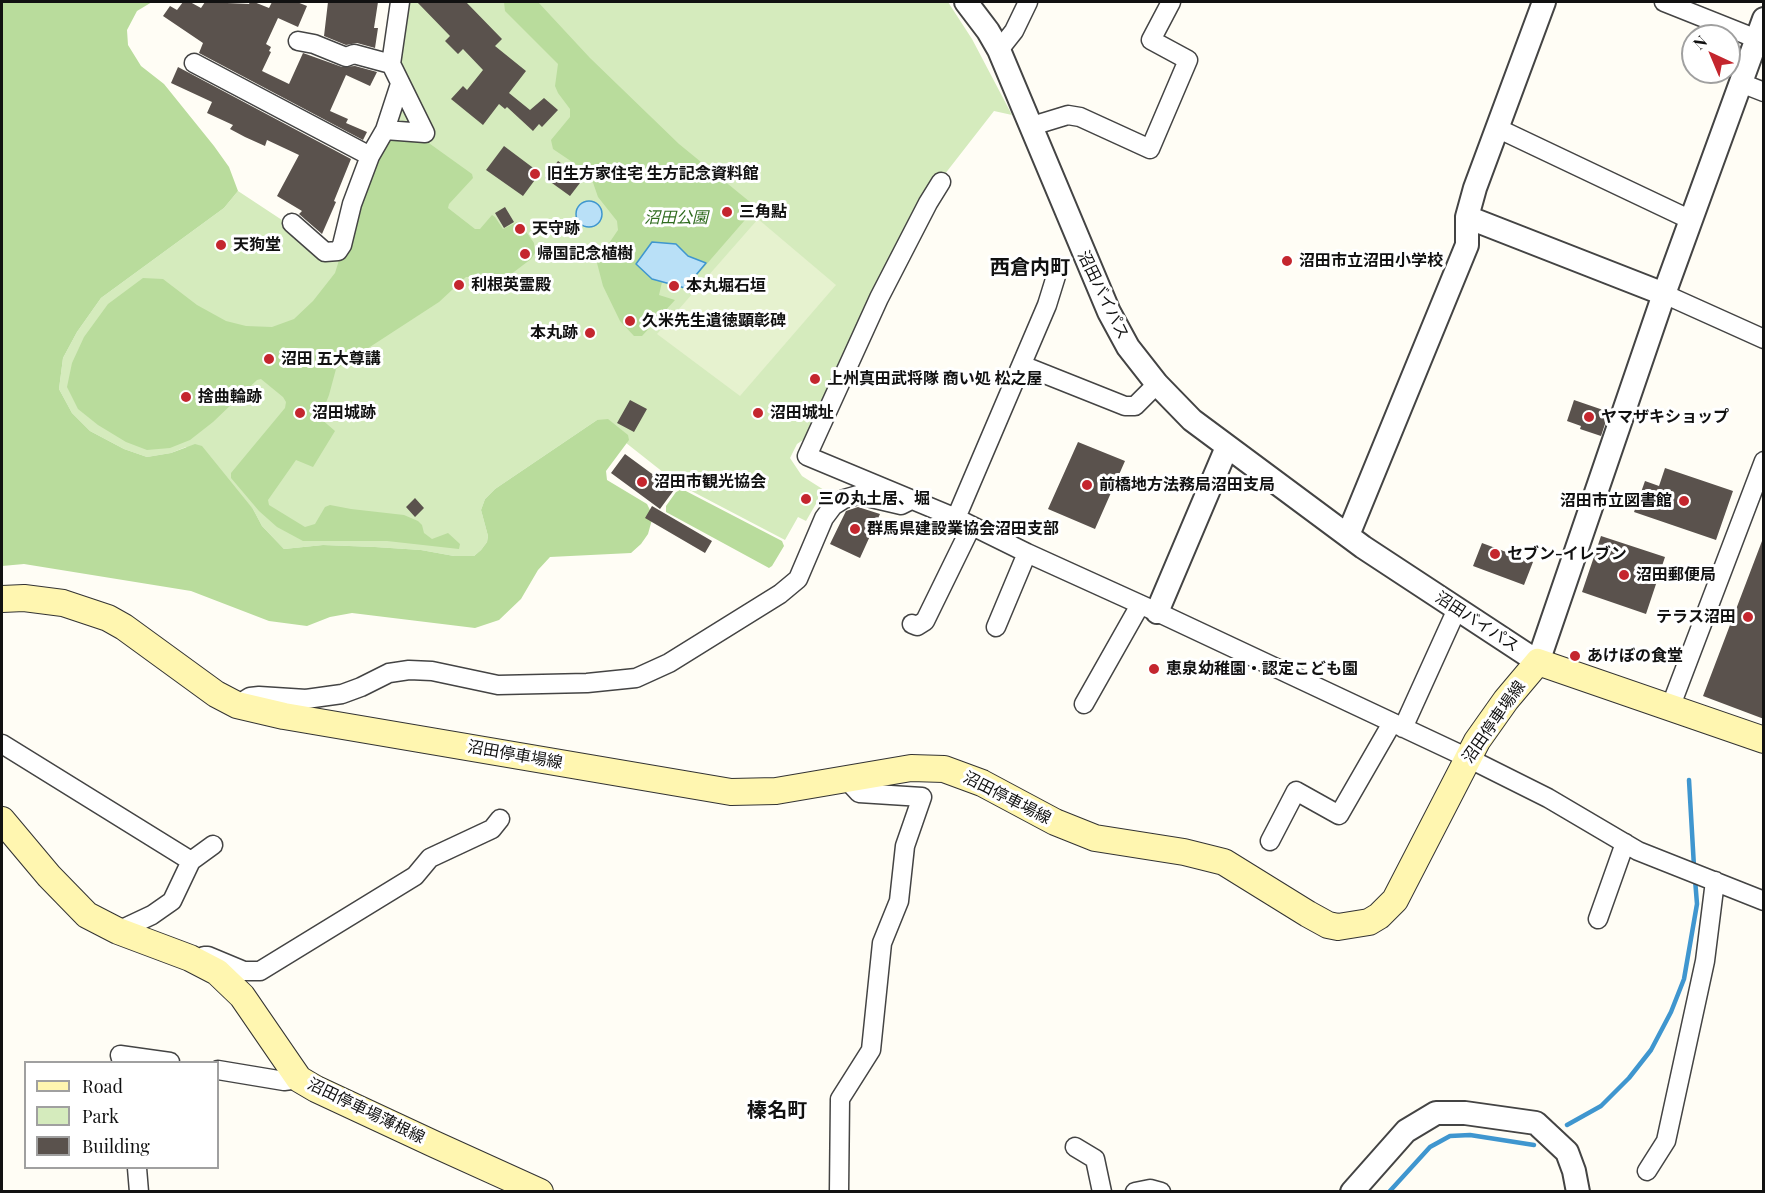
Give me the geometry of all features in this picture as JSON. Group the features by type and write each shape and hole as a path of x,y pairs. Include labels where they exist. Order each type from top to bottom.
{"main road":[{"name":"沼田停車場線","path":"2,599 24,598 63,603 108,618 216,694 237,705 284,716 731,792 760,793 911,768 944,769 982,783 1055,822 1095,838 1184,852 1224,862 1328,925 1347,926 1369,922 1379,916 1395,900 1477,741 1506,700 1538,662"},
{"path":"1538,662 1764,740"},
{"name":"沼田停車場薄根線","path":"2,820 49,876 87,915 118,931 190,958 217,972 242,996 299,1079 434,1144 540,1191"}],"street":[{"path":"385,130 425,133 391,64 400,2"},
{"name":"沼田バイパス","path":"966,2 999,50 1109,312 1128,347 1157,384 1192,420 1227,447 1348,535 1538,662"},
{"path":"999,50 1014,31 1028,2"},
{"path":"1032,126 1068,115 1080,117 1150,149 1188,60 1151,40 1171,2"},
{"path":"1348,535 1467,245 1467,217 1475,188 1544,2"},
{"path":"1664,2 1760,29 1741,83 1764,92"},
{"path":"298,41 314,44 346,57 354,54 391,64"},
{"path":"194,63 370,156"},
{"path":"292,223 325,252 338,252 342,245 352,204 370,156 385,130 400,84"},
{"path":"1538,662 1664,294 1741,84"},
{"path":"1497,128 1691,220"},
{"path":"941,182 927,203 884,288 807,456 913,500 1468,758 1548,798 1638,851 1764,901"},
{"path":"1467,217 1664,294 1764,339"},
{"path":"912,624 917,626 925,621 1047,305 1056,276"},
{"path":"1022,365 1125,406 1135,406 1157,384"},
{"path":"1084,704 1148,608 1227,447"},
{"path":"1670,708 1764,461"},
{"path":"237,705 250,697 259,696 306,699 342,694 383,675 409,670 432,671 498,685 596,683 636,678 669,663 780,594 798,579 824,518 833,506 844,499 858,495 901,505 913,500"},
{"path":"996,627 1027,553"},
{"path":"1270,841 1296,791 1339,815 1398,725 1457,609"},
{"path":"2,744 191,861"},
{"path":"839,1191 840,1100 871,1050 882,943 899,901 905,846 922,797 859,793 847,780"},
{"path":"190,958 208,956 244,971 260,971 415,876 430,858 492,829 500,819"},
{"path":"1598,919 1625,843"},
{"path":"118,931 152,915 172,901 191,861 213,845"},
{"path":"1647,1171 1666,1141 1705,961 1715,881"},
{"path":"122,1061 120,1054 164,1061"},
{"path":"219,1070 284,1081 299,1079"},
{"path":"1352,1191 1406,1131 1420,1121 1436,1113 1465,1113 1536,1123 1567,1152 1578,1191"},
{"path":"1075,1147 1095,1158 1102,1191"},
{"path":"136,1169 138,1191"},
{"path":"1135,1191 1150,1189 1161,1191"}],"green space":[{"path":"2,2 152,2 137,11 127,30 128,45 141,66 164,84 214,146 229,167 238,191 224,208 101,298 77,332 63,358 59,389 72,413 90,431 124,449 147,457 171,453 195,444 202,446 253,509 262,526 284,549 323,545 421,550 454,556 474,556 487,542 488,536 481,510 485,499 495,489 597,420 608,419 628,435 629,440 606,471 607,480 647,504 653,516 648,534 641,544 631,553 550,557 538,570 521,599 499,620 475,628 352,613 330,617 307,626 269,621 191,591 24,564 2,566"},
{"name":"沼田公園","path":"409,2 948,2 972,39 1012,115 994,111 941,179 812,434 797,444 790,458 802,476 824,490 806,521 798,517 785,540 678,484 597,420 495,489 485,499 481,510 488,536 487,542 474,556 454,556 421,550 323,545 284,549 262,526 253,509 186,447 171,453 147,457 124,449 90,431 72,413 59,389 63,358 77,332 101,298 224,208 238,191 285,222 323,254 343,236 401,56"},
{"path":"504,2 538,2 590,58 679,144 750,202 751,213 685,289 662,282 659,295 675,300 642,336 634,336 620,321 603,286 597,263 618,230 617,221 598,197 590,174 553,149 551,140 570,117 570,109 555,86 558,64 505,11"},
{"path":"402,139 426,141 472,174 473,178 448,208 475,229 480,229 492,215 503,229 517,222 520,223 534,243 535,253 531,259 510,275 489,285 466,277 439,302 336,369 320,418 335,431 313,467 296,460 268,500 269,505 305,527 315,524 325,507 330,505 404,515 418,521 424,533 432,539 448,533 460,544 459,549 387,541 303,541 277,527 259,511 231,478 231,473 285,408 286,402 283,397 261,379 257,380 213,422 190,440 170,448 147,450 126,442 98,425 78,409 67,387 72,363 84,337 108,304 143,278 163,279 197,305 226,321 246,326 272,327 294,319 313,301 335,273 361,190 387,142"},
{"path":"758,219 836,285 740,396 657,334"},
{"path":"682,489 782,541 784,546 772,566 769,568 666,512 666,506 676,492"}],"water":[{"path":"589,201 599,204 602,214 599,224 589,227 579,224 576,214 579,204"},
{"path":"652,242 676,244 688,256 706,263 685,288 652,279 636,264"}],"building":[{"path":"183,2 190,2 201,8 205,2 249,4 254,2 269,8 272,2 297,2 307,6 298,27 278,18 266,44 271,47 269,51 271,52 262,71 289,84 303,53 342,67 355,66 377,72 370,86 346,75 330,111 348,119 346,123 367,132 363,140 199,53 203,43 163,16 170,6 177,10"},
{"path":"328,2 378,2 374,28 378,28 375,48 357,43 346,45 324,36"},
{"path":"417,2 466,2 502,39 495,46 526,71 509,93 530,110 544,98 558,110 542,127 539,124 533,131 507,107 505,109 499,104 483,125 451,99 463,86 467,90 483,70 463,49 458,54 445,41 450,36"},
{"path":"178,67 351,159 322,234 299,214 302,211 277,196 299,155 267,140 265,146 245,137 230,129 233,125 207,113 212,102 171,83"},
{"path":"504,146 540,173 523,196 486,170"},
{"path":"558,161 583,179 570,196 545,178"},
{"path":"505,207 514,222 504,228 495,213"},
{"path":"630,400 647,409 634,432 617,423"},
{"name":"ヤマザキショップ","path":"1574,400 1609,412 1601,436 1580,429 1581,426 1567,421"},
{"name":"前橋地方法務局沼田支局","path":"1078,442 1125,461 1095,529 1048,509"},
{"name":"沼田市観光協会","path":"625,454 674,490 660,509 611,473"},
{"name":"沼田市立図書館","path":"1665,468 1733,491 1716,540 1634,512 1645,481 1659,486"},
{"path":"415,498 424,508 415,517 406,507"},
{"path":"652,506 712,541 705,553 645,518"},
{"name":"群馬県建設業協会沼田支部","path":"858,507 880,514 860,558 830,544 846,511"},
{"name":"沼田郵便局","path":"1601,536 1665,557 1646,614 1582,592"},
{"name":"テラス沼田","path":"1762,541 1764,542 1764,719 1703,696"},
{"name":"セブン-イレブン","path":"1482,543 1533,562 1524,585 1473,566"}],"waterway":[{"path":"1689,780 1694,867"},
{"path":"1567,1125 1601,1106 1629,1078 1651,1050 1671,1012 1684,979 1697,904 1695,879"},
{"path":"1389,1192 1430,1147 1450,1136 1470,1135 1534,1145"}],"place":[{"name":"旧生方家住宅 生方記念資料館","path":"535,174"},
{"name":"三角點","path":"727,212"},
{"name":"天守跡","path":"520,229"},
{"name":"天狗堂","path":"221,245"},
{"name":"帰国記念植樹","path":"525,254"},
{"name":"沼田市立沼田小学校","path":"1287,261"},
{"name":"利根英霊殿","path":"459,285"},
{"name":"本丸堀石垣","path":"674,286"},
{"name":"久米先生遺徳顕彰碑","path":"630,321"},
{"name":"本丸跡","path":"590,333"},
{"name":"沼田 五大尊講","path":"269,359"},
{"name":"上州真田武将隊 商い処 松之屋","path":"815,379"},
{"name":"捨曲輪跡","path":"186,397"},
{"name":"沼田城跡","path":"300,413"},
{"name":"沼田城址","path":"758,413"},
{"name":"ヤマザキショップ","path":"1589,417"},
{"name":"沼田市観光協会","path":"642,482"},
{"name":"前橋地方法務局沼田支局","path":"1087,485"},
{"name":"三の丸土居、堀","path":"806,499"},
{"name":"沼田市立図書館","path":"1684,501"},
{"name":"群馬県建設業協会沼田支部","path":"855,529"},
{"name":"セブン-イレブン","path":"1495,554"},
{"name":"沼田郵便局","path":"1624,575"},
{"name":"テラス沼田","path":"1748,617"},
{"name":"あけぼの食堂","path":"1575,656"},
{"name":"恵泉幼稚園・認定こども園","path":"1154,669"}],"district":[{"name":"西倉内町","path":"1030,268"},
{"name":"榛名町","path":"777,1111"}]}
